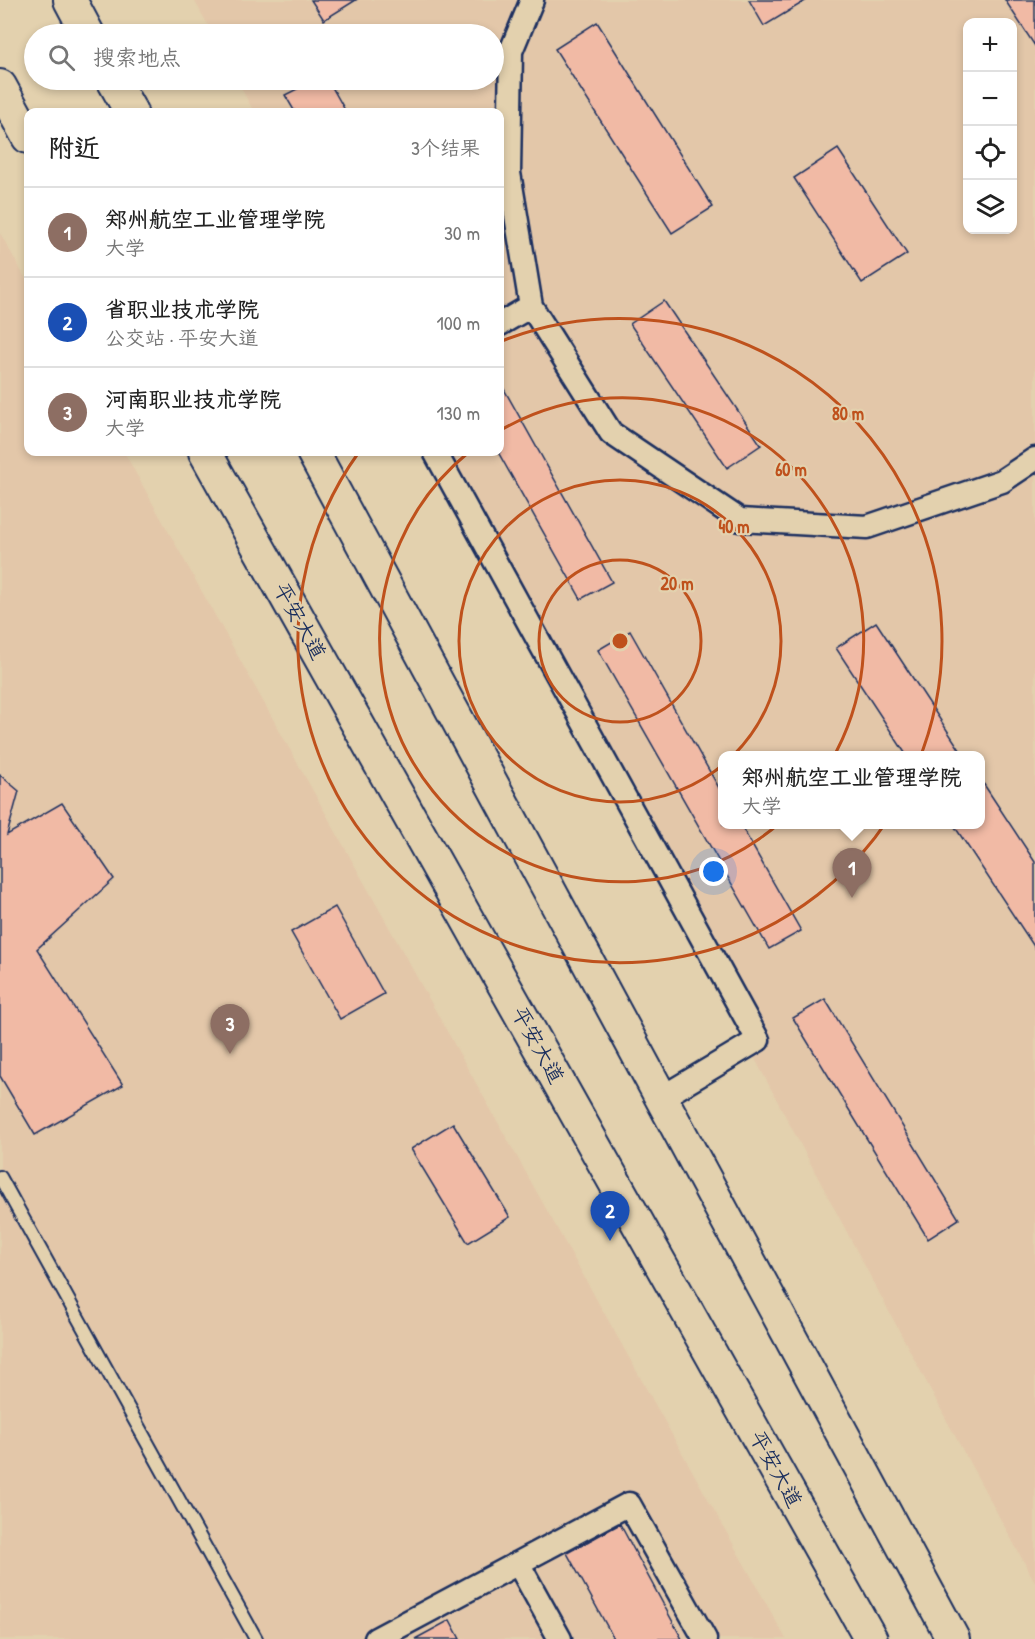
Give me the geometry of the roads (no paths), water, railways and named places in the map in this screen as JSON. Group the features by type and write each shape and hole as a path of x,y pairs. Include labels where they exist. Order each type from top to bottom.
{"main road":[{"path":"70,0 83,24"},
{"path":"0,86 24,130"},
{"path":"118,90 128,108"},
{"name":"平安大道","path":"207,456 871,1639"},
{"path":"315,456 953,1639"}],"street":[{"path":"532,0 512,51 508,173 531,306 611,433 740,520 867,527 1002,481 1035,459"},
{"path":"504,322 531,306"},
{"path":"437,456 758,1040 662,1098"},
{"path":"376,1639 629,1504 705,1639"},
{"path":"518,1563 560,1639"}],"lane":[{"path":"0,1177 256,1639"}],"place":[{"name":"郑州航空工业管理学院","path":"852,898"},
{"name":"河南职业技术学院","path":"230,1054"},
{"name":"省职业技术学院","path":"610,1241"}]}
